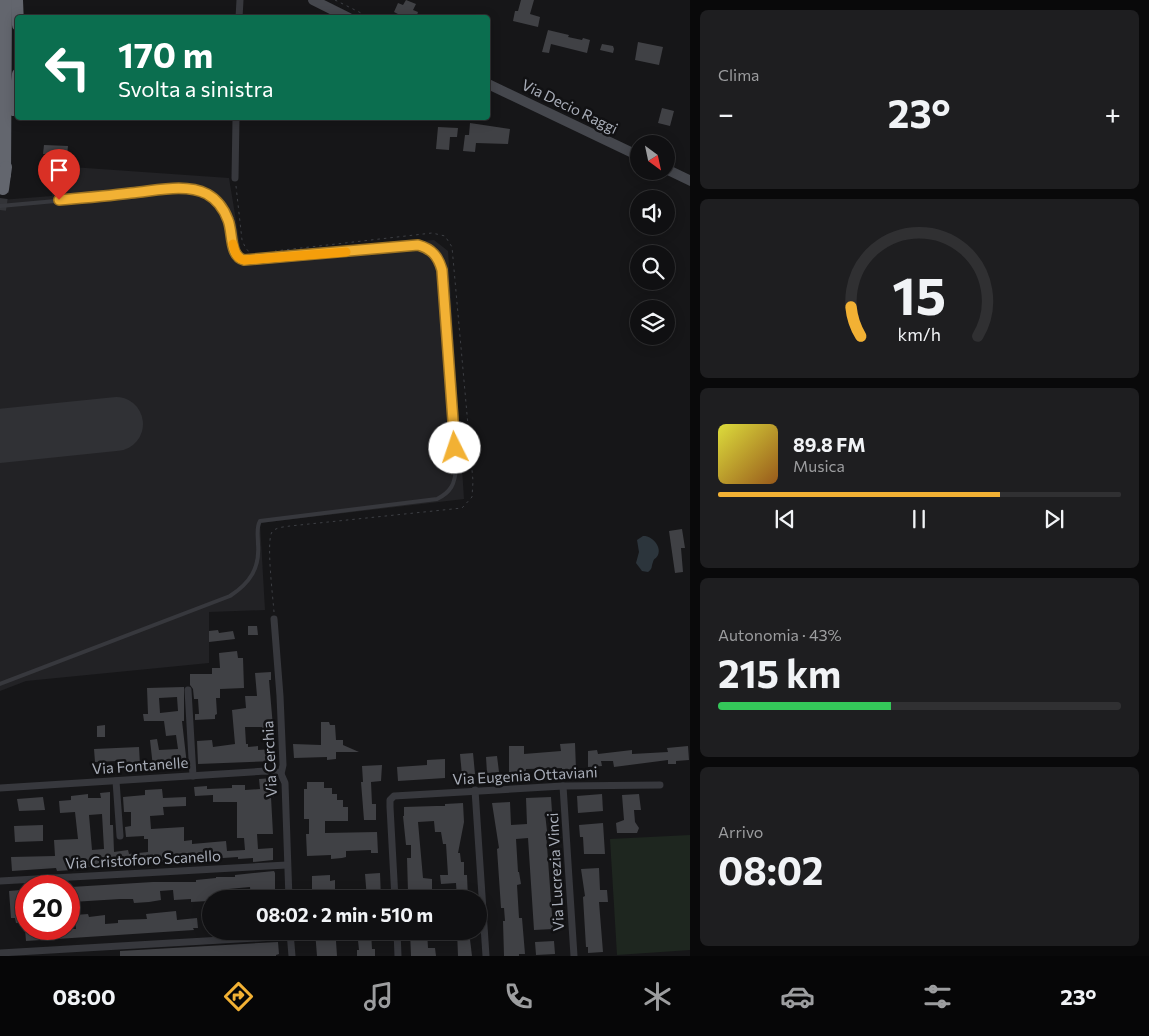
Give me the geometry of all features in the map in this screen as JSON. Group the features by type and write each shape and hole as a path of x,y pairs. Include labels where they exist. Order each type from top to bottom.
{"highway":[{"path":"5,175 6,0"},
{"path":"16,0 17,15"},
{"path":"3,189 15,97"}],"main road":[{"path":"313,0 343,15"},
{"name":"Via Decio Raggi","path":"490,85 630,152"},
{"path":"675,173 690,180"}],"street":[{"path":"239,15 240,0"},
{"path":"235,178 236,120"},
{"name":"Via Cerchia","path":"274,618 283,765 281,774 285,782 288,890"},
{"path":"188,690 193,776"},
{"name":"Via Fontanelle","path":"0,788 266,771 281,774"},
{"path":"116,781 120,836"},
{"name":"Via Eugenia Ottaviani","path":"395,890 390,807 391,798 396,796 563,786 660,785"},
{"name":"Via Lucrezia Vinci","path":"563,786 574,956"},
{"path":"475,790 486,956"},
{"name":"Via Cristoforo Scanello","path":"0,881 287,865"},
{"path":"0,953 202,940"},
{"path":"291,940 292,956"},
{"path":"397,940 398,956"}],"lane":[{"path":"0,206 189,189 207,194 223,207 230,222 235,254 239,259 418,245 428,248 435,254 442,270 456,468 452,488 437,499 264,519 257,526 259,552 257,565 252,577 242,588 230,596 0,684"}],"path":[{"path":"335,0 366,15"},
{"path":"235,178 242,240 246,249 252,254"},
{"path":"271,252 432,233 445,236 452,247 473,481 472,497 462,508 290,526 273,530 269,546 274,618"}],"shaded area":[{"path":"57,166 229,178 242,257 434,240 448,251 464,499 260,523 265,610 209,612 209,663 26,681 0,691 0,200 52,196"},
{"path":"643,536 652,539 657,545 659,552 648,572 642,571 636,563 639,552 637,540"},
{"path":"690,835 690,950 617,955 610,839"}],"building":[{"path":"406,0 416,4 413,10 418,12 417,15 400,15 394,12 398,3 403,5"},
{"path":"521,0 534,0 530,14 540,17 538,27 513,21 515,11 518,11"},
{"path":"548,30 569,35 568,37 590,40 587,53 551,44 549,53 542,52"},
{"path":"638,42 663,47 659,65 635,60"},
{"path":"602,44 613,46 613,53 600,50"},
{"path":"662,108 674,111 670,126 658,123"},
{"path":"470,123 510,129 508,144 476,143 475,152 463,151 465,135 469,135"},
{"path":"438,127 458,128 457,137 450,137 449,150 436,149"},
{"path":"44,145 68,146 67,155 43,154"},
{"path":"682,529 685,548 681,548 683,572 675,573 669,531"},
{"path":"248,626 257,626 258,635 248,635"},
{"path":"218,630 219,633 233,631 235,639 209,642 209,631"},
{"path":"237,651 238,658 243,658 244,688 220,689 220,698 216,698 217,714 215,719 195,720 195,714 199,714 198,699 194,699 193,689 190,685 190,674 212,674 212,668 220,668 219,653"},
{"path":"271,672 271,680 269,680 273,727 271,727 271,734 262,734 262,727 245,727 246,744 248,744 248,747 258,746 258,750 274,749 275,761 198,764 197,741 212,740 213,747 235,744 232,710 246,708 245,696 257,696 255,673"},
{"path":"184,687 184,721 182,721 187,765 153,767 150,740 157,739 159,750 178,749 176,735 166,736 164,721 144,721 143,714 148,714 147,688","holes":["177,697 178,711 160,713 159,698"]},
{"path":"321,722 329,722 330,725 335,725 336,740 343,740 343,745 359,752 336,752 336,759 327,760 327,757 294,758 293,744 321,745"},
{"path":"105,725 105,737 97,737 97,726"},
{"path":"575,743 576,769 526,769 526,773 509,772 509,746 524,746 524,754 561,751 560,744"},
{"path":"688,746 689,760 676,761 676,764 668,764 668,760 614,767 613,761 601,761 602,766 588,767 588,751 597,750 598,754 632,750 632,754 668,752 667,748"},
{"path":"139,747 140,765 116,766 116,761 95,762 94,749"},
{"path":"473,753 475,774 462,775 460,754"},
{"path":"497,756 499,772 487,773 486,757"},
{"path":"445,759 445,778 398,781 397,767 427,765 427,760"},
{"path":"382,765 381,781 371,782 372,804 376,804 376,820 364,820 361,782 363,782 362,766"},
{"path":"273,778 274,797 271,797 273,834 257,834 258,849 273,848 273,860 253,862 253,858 238,859 238,857 72,868 72,870 57,871 56,868 12,871 11,857 55,856 54,840 78,839 75,812 60,813 59,801 71,800 71,796 88,794 88,798 101,798 100,793 110,792 110,825 113,825 114,852 128,850 129,854 148,852 148,839 144,839 144,836 126,837 125,827 131,826 131,812 124,812 123,797 145,795 145,790 162,789 163,798 186,797 186,806 163,807 164,815 150,816 151,829 184,827 184,841 192,840 192,844 226,841 227,851 245,850 244,838 237,838 237,802 213,802 213,795 195,796 194,787 207,786 207,789 232,788 232,785 245,785 245,790 260,789 259,779","holes":["102,814 104,849 92,850 89,815"]},
{"path":"307,782 324,782 324,788 332,788 332,794 337,794 337,800 343,800 343,807 348,807 348,821 325,821 325,833 377,832 378,853 371,853 371,850 346,851 346,857 331,859 331,855 307,856 306,834 309,834 309,819 304,819 304,789 307,789"},
{"path":"602,794 603,811 578,813 577,796"},
{"path":"639,794 641,810 634,810 635,822 639,828 637,833 617,833 616,823 624,820 622,795"},
{"path":"43,797 45,810 19,811 17,799"},
{"path":"551,797 552,812 545,813 553,929 534,930 528,838 516,839 518,872 521,884 517,885 519,918 522,918 525,954 504,956 504,908 501,908 497,849 499,848 492,803 510,802 511,825 527,824 526,798"},
{"path":"463,803 464,822 458,853 460,853 461,862 464,862 464,875 467,875 468,890 456,890 456,883 441,884 440,875 448,875 446,844 443,844 441,832 435,832 434,821 418,822 423,878 432,879 432,890 408,890 407,858 411,858 411,845 406,845 404,807 445,806 445,804"},
{"path":"603,823 605,854 584,854 583,837 580,837 579,825"},
{"path":"43,825 43,841 15,842 14,826"},
{"path":"599,868 600,890 607,890 608,902 599,902 603,952 588,953 583,897 585,896 581,869"},
{"path":"274,871 275,890 250,890 250,887 228,890 202,890 202,901 191,902 191,899 174,900 173,890 160,891 161,900 149,902 134,903 133,899 80,902 80,886 153,882 196,882 196,880 216,877 235,877 235,875"},
{"path":"380,873 381,890 366,890 365,874"},
{"path":"330,875 330,881 335,880 335,889 312,890 312,876"},
{"path":"15,890 15,918 11,918 9,891"},
{"path":"176,911 177,920 197,918 198,928 193,928 194,930 80,937 80,915 88,914 89,917 105,915 105,924 118,923 118,920 147,919 146,914"},
{"path":"316,940 344,940 336,941 337,956 317,956"},
{"path":"358,940 372,940 375,956 357,956 357,950 359,950"},
{"path":"410,940 428,940 428,948 435,948 436,956 411,956"},
{"path":"457,940 470,940 472,956 458,956"},
{"path":"554,941 555,954 536,955 535,942"},
{"path":"278,942 279,954 276,956 120,956 120,951"}],"runway":[{"path":"0,436 116,424"}],"tunnel":[{"path":"0,210 3,189"}],"slow traffic":[{"path":"233,244 235,254 239,259 252,261 346,252"}],"route":[{"path":"59,200 178,189 199,191 207,194 223,207 230,222 235,254 239,259 244,260 252,261 418,245 428,248 435,254 442,270 455,448"}]}
